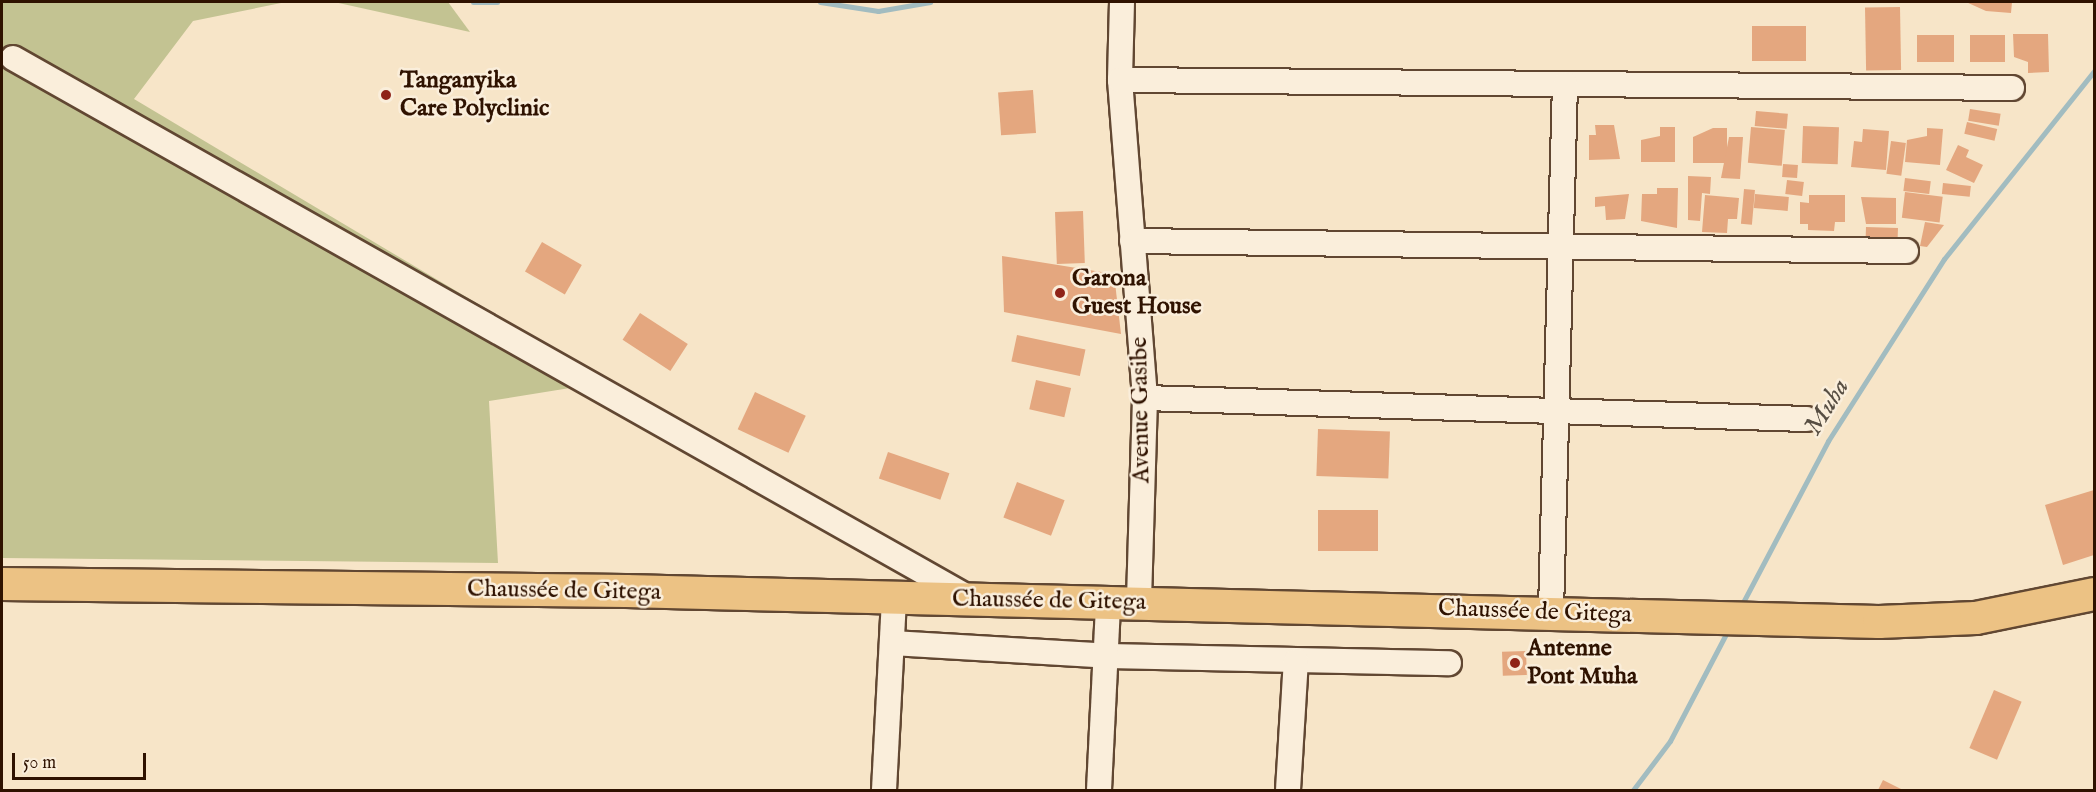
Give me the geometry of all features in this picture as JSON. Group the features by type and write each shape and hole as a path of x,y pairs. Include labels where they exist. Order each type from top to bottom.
{"main road":[{"name":"Chaussée de Gitega","path":"2,584 894,599 971,598 1138,604 1551,611 1836,621 1976,618 2094,594"}],"street":[{"name":"Avenue Gasibe","path":"1122,2 1120,80 1146,398 1138,604"},
{"path":"13,58 971,598"},
{"path":"1120,80 2012,88"},
{"path":"1551,611 1565,84"},
{"path":"1132,241 1906,251"},
{"path":"1146,398 1807,419"},
{"path":"884,790 894,599"},
{"path":"1099,790 1108,656 1108,603"},
{"path":"892,644 1108,656 1449,663"},
{"path":"1288,790 1296,661"}],"green space":[{"path":"2,2 286,2 193,21 134,99 577,363 570,388 489,401 498,563 2,558"},
{"path":"334,2 448,2 470,32"}],"building":[{"path":"1966,2 2012,2 2011,13 1986,11"},
{"path":"1900,7 1901,70 1866,71 1865,8"},
{"path":"1752,26 1806,26 1806,61 1752,61"},
{"path":"2013,34 2048,34 2049,72 2028,73 2028,62 2014,57"},
{"path":"1917,35 1954,35 1954,62 1917,62"},
{"path":"1970,35 2005,35 2005,62 1970,62"},
{"path":"1033,90 1036,133 1001,135 998,92"},
{"path":"1970,109 2001,114 1999,126 1968,121"},
{"path":"1756,111 1788,114 1787,129 1755,126"},
{"path":"1967,122 1997,129 1995,141 1964,134"},
{"path":"1595,125 1614,125 1620,159 1589,160 1589,135 1596,135"},
{"path":"1803,126 1839,127 1838,164 1802,163"},
{"path":"1660,127 1675,127 1675,162 1641,162 1641,140 1660,136"},
{"path":"1751,127 1785,130 1782,166 1748,163"},
{"path":"1713,128 1727,128 1727,163 1693,163 1693,137"},
{"path":"1927,128 1943,129 1940,165 1905,162 1907,140 1927,136"},
{"path":"1863,129 1889,131 1886,170 1851,167 1854,141 1862,142"},
{"path":"1729,137 1743,137 1740,179 1721,178"},
{"path":"1891,141 1906,143 1901,176 1886,174"},
{"path":"1958,145 1969,150 1966,157 1983,165 1974,183 1946,170"},
{"path":"1783,164 1798,165 1797,178 1782,177"},
{"path":"1688,176 1711,177 1710,194 1702,193 1700,221 1688,220"},
{"path":"1905,178 1931,181 1929,194 1903,191"},
{"path":"1787,180 1804,182 1802,196 1785,194"},
{"path":"1943,183 1971,186 1970,197 1942,194"},
{"path":"1657,188 1678,188 1677,228 1641,221 1642,194 1657,194"},
{"path":"1744,189 1755,190 1752,225 1741,224"},
{"path":"1905,192 1943,197 1940,222 1902,218"},
{"path":"1629,194 1625,219 1606,220 1605,206 1595,207 1595,197"},
{"path":"1755,194 1789,197 1788,211 1754,208"},
{"path":"1705,195 1739,198 1737,219 1728,219 1727,233 1702,232"},
{"path":"1809,195 1845,195 1845,222 1835,222 1834,231 1808,230 1808,224 1800,224 1800,202 1809,203"},
{"path":"1861,197 1896,198 1896,224 1866,224"},
{"path":"1083,211 1085,263 1057,264 1055,212"},
{"path":"1925,222 1944,225 1927,247 1920,246"},
{"path":"1866,227 1898,228 1897,244 1865,243"},
{"path":"542,242 582,265 565,294 525,271"},
{"name":"Garona Guest House","path":"1002,256 1114,274 1121,334 1004,312"},
{"path":"640,313 688,344 670,371 623,340"},
{"path":"1017,335 1085,350 1080,376 1011,361"},
{"path":"1036,380 1071,388 1064,417 1029,409"},
{"path":"755,392 806,416 788,453 738,429"},
{"path":"1318,429 1390,432 1388,478 1316,476"},
{"path":"888,452 949,473 940,500 879,478"},
{"path":"1017,482 1065,500 1051,536 1003,517"},
{"path":"2094,490 2094,555 2063,565 2045,505"},
{"path":"1318,510 1378,510 1378,551 1318,551"},
{"path":"1526,651 1527,675 1503,676 1502,652"},
{"path":"1994,690 2022,702 1997,760 1969,748"},
{"path":"1883,780 1903,790 1878,790"}],"waterway":[{"path":"473,2 497,2"},
{"path":"820,2 878,11 930,2"},
{"name":"Muha","path":"1740,608 1828,441 1944,259 2094,71"},
{"name":"Muha","path":"1633,790 1670,741 1728,630"}],"place":[{"name":"Tanganyika Care Polyclinic","path":"386,95"},
{"name":"Garona Guest House","path":"1060,293"},
{"name":"Antenne Pont Muha","path":"1515,663"}]}
